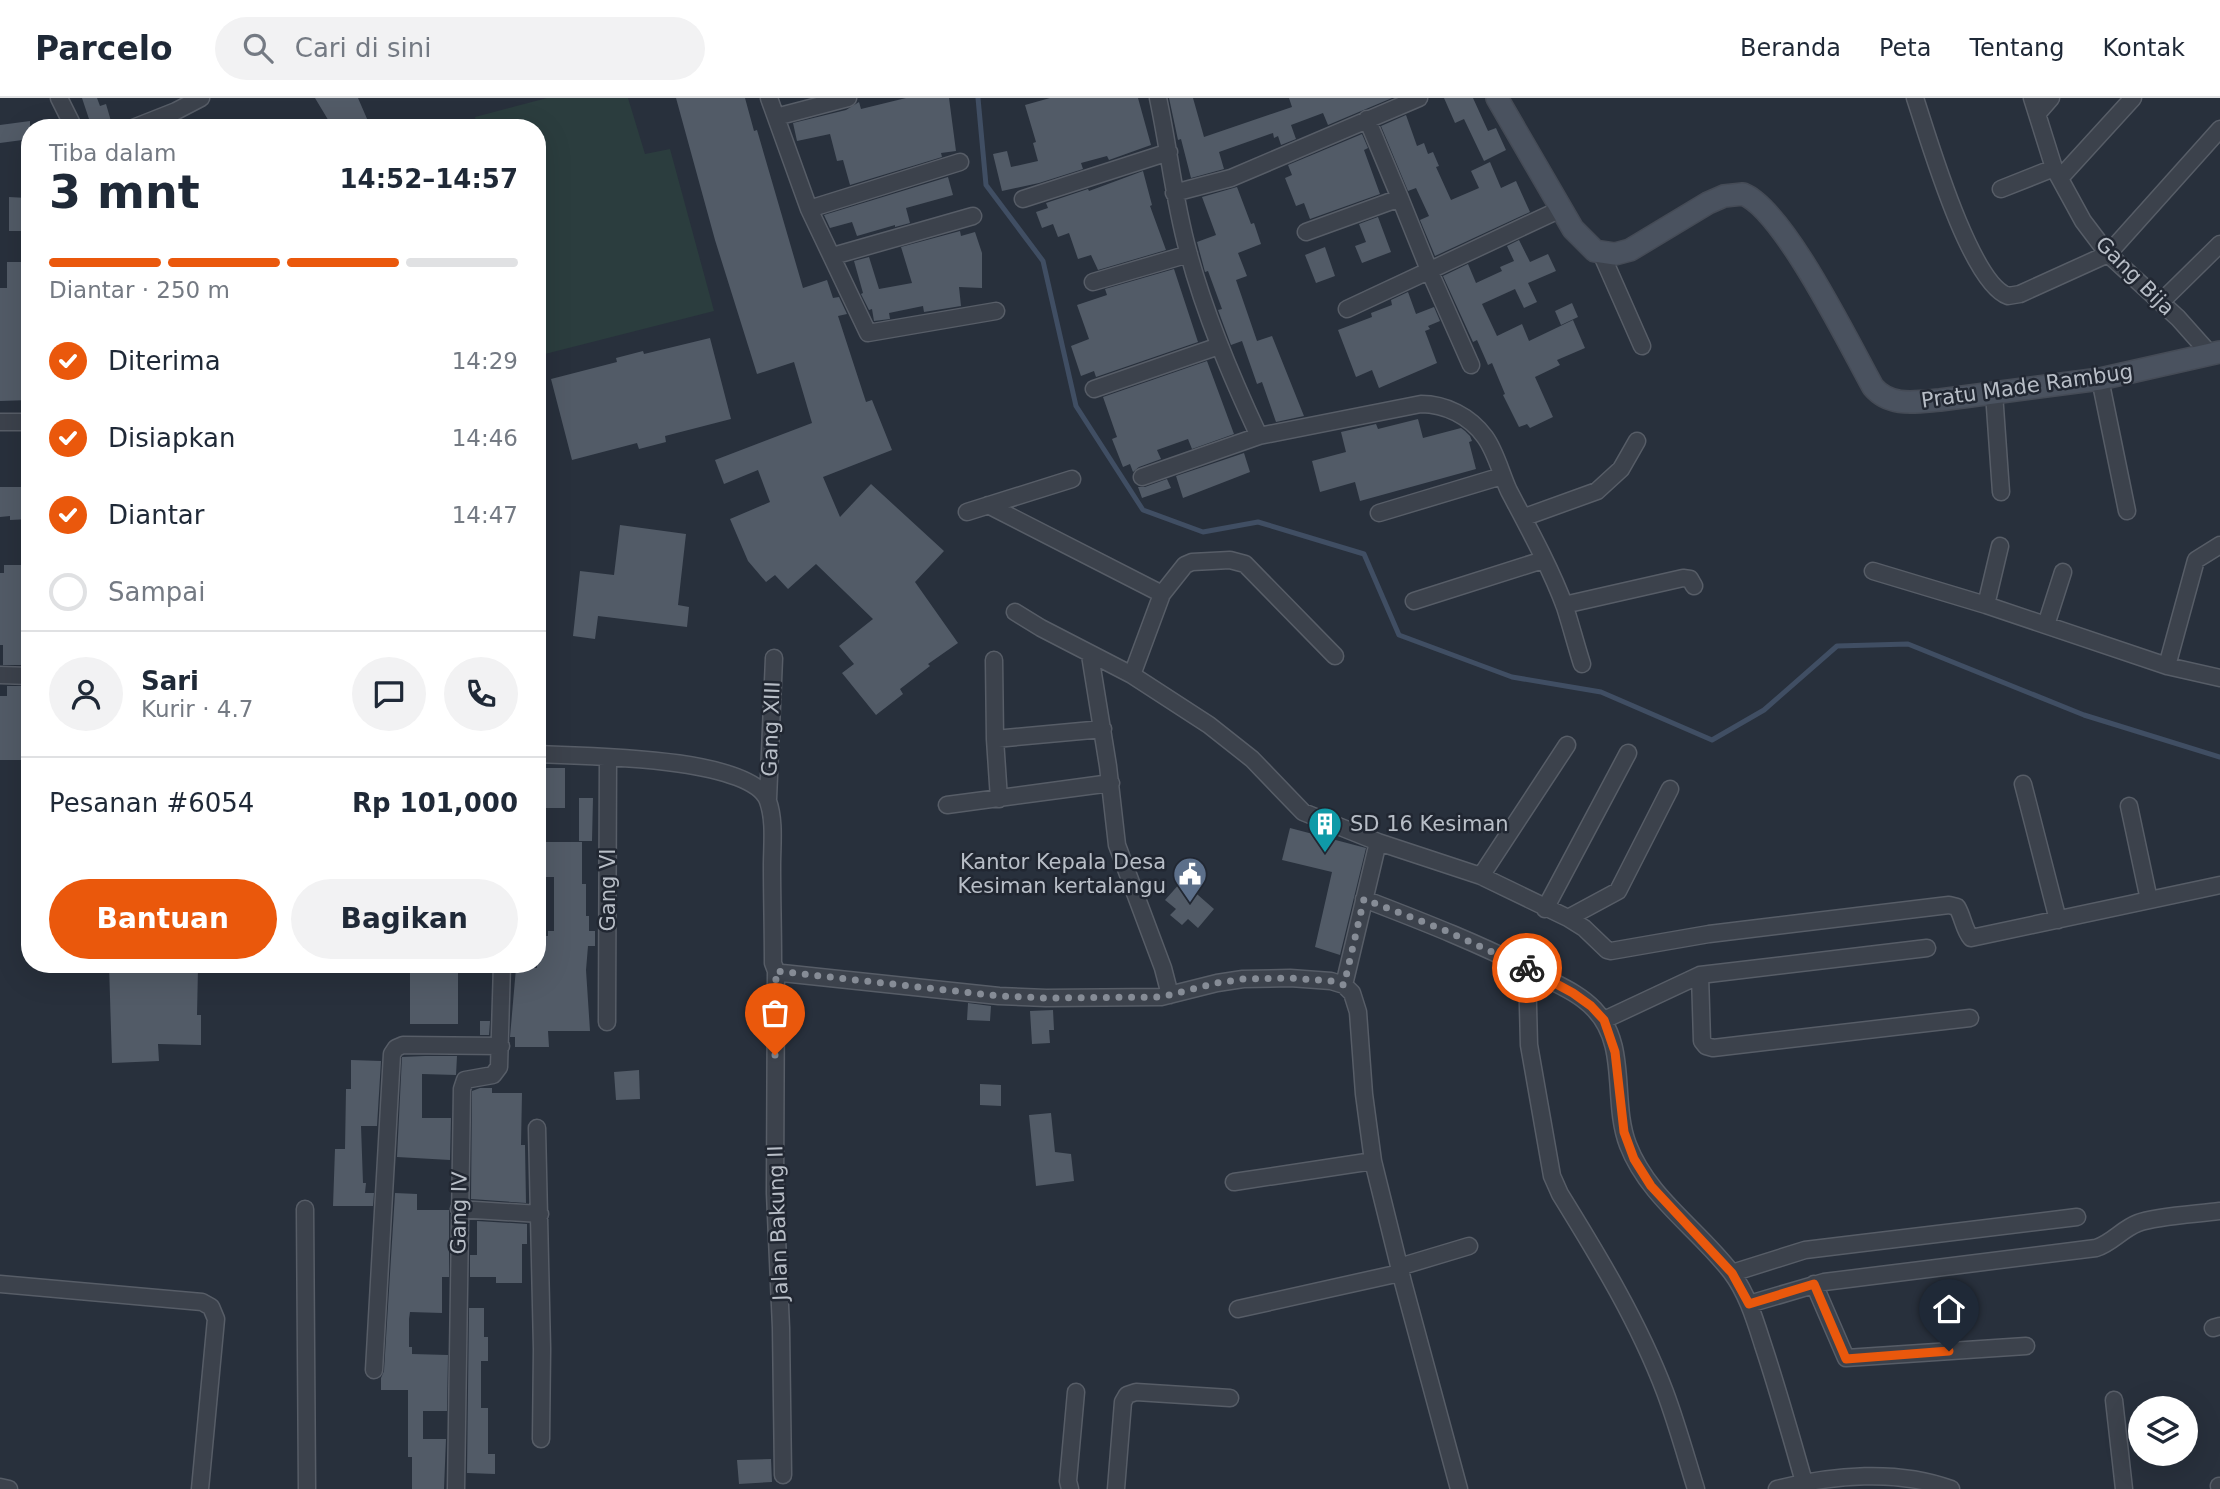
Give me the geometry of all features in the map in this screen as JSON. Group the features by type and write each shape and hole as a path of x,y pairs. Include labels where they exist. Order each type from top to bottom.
{"street":[{"path":"59,98 70,119"},
{"path":"153,119 201,98"},
{"path":"769,98 809,209 868,333 996,311"},
{"path":"776,117 848,98"},
{"path":"1158,98 1170,152 1174,193 1189,254 1219,346 1259,436"},
{"path":"1174,193 1231,178 1419,98"},
{"path":"1497,98 1561,209 1582,240 1601,253 1642,346"},
{"path":"1915,98 1964,239 1995,287 2003,294 2013,296 2108,254 2220,129"},
{"path":"2035,106 2051,98"},
{"path":"2001,189 2057,173 2133,98"},
{"name":"Gang Bija","path":"2035,106 2057,173 2083,220 2108,254 2216,353"},
{"path":"1367,119 1471,365"},
{"path":"1023,199 1170,152"},
{"path":"809,209 960,162"},
{"name":"Pratu Made Rambug","path":"1601,253 1615,254 1630,250 1708,203 1724,196 1743,194 1758,204 1803,261 1873,387 1888,400 1918,402 2100,379 2216,353"},
{"path":"1306,232 1400,198"},
{"path":"1347,309 1561,209"},
{"path":"832,256 973,216"},
{"path":"2161,302 2220,244"},
{"path":"1093,282 1189,254"},
{"path":"1094,389 1219,346"},
{"path":"2100,379 2127,511"},
{"path":"1994,393 2001,492"},
{"path":"1142,477 1259,436 1421,404 1449,408 1467,419 1485,437 1502,476 1525,517 1564,605 1582,664"},
{"path":"0,422 21,422"},
{"path":"1525,517 1597,491 1621,469 1637,441"},
{"path":"1378,513 1502,476"},
{"path":"967,512 1072,479"},
{"path":"988,505 1163,594"},
{"path":"2167,666 2196,559 2220,545"},
{"path":"1986,606 2000,546"},
{"path":"1414,601 1543,560"},
{"path":"1132,675 1163,594 1188,563 1239,561 1245,564 1335,656"},
{"path":"1873,571 2167,666 2220,678"},
{"path":"2046,625 2063,572"},
{"path":"1564,605 1683,578 1690,579 1693,586"},
{"path":"1015,612 1090,655 1132,675 1220,733 1252,759 1303,812 1377,842 1481,876 1568,918 1584,928 1606,950 1949,905 1957,907 1964,918 1966,933 1971,938 2220,885"},
{"path":"1090,655 1111,783 1117,845 1163,968 1170,995"},
{"name":"Gang XIII","path":"774,658 768,799 772,833 773,962 776,971"},
{"path":"994,660 999,799"},
{"path":"0,675 21,676"},
{"path":"995,739 1103,729"},
{"path":"1481,876 1567,745"},
{"path":"1545,909 1628,753"},
{"path":"546,755 689,764 753,785 768,799"},
{"name":"Gang VI","path":"607,1022 608,758"},
{"path":"947,805 1111,783"},
{"path":"2023,784 2058,920"},
{"path":"1568,918 1618,891 1670,789"},
{"path":"2129,806 2149,900"},
{"path":"1344,985 1377,842"},
{"path":"1364,899 1444,930 1527,968 1573,993 1604,1020 1615,1052 1624,1132 1634,1159 1651,1186 1732,1273 1749,1304 1781,1398 1804,1482"},
{"path":"1604,1020 1700,975 1927,948"},
{"path":"1527,968 1529,1045 1552,1175 1653,1363 1696,1489"},
{"path":"776,971 999,996 1104,999 1170,995 1243,979 1290,978 1331,981 1344,985 1352,993 1358,1012 1364,1094 1373,1161 1459,1489"},
{"name":"Jalan Bakung II","path":"776,971 775,1193 783,1475"},
{"name":"Gang IV","path":"456,1489 463,1083 469,1079 497,1073 501,1046 502,973"},
{"path":"1700,975 1702,1041 1713,1048 1970,1018"},
{"path":"374,1370 391,1054 402,1045 501,1046"},
{"path":"537,1128 541,1439"},
{"path":"1234,1182 1373,1161"},
{"path":"305,1209 307,1489"},
{"path":"459,1209 540,1214"},
{"path":"1749,1304 1814,1284 2096,1248 2107,1244 2122,1231 2139,1222 2220,1211"},
{"path":"1732,1273 1805,1250 2077,1217"},
{"path":"1238,1309 1400,1270 1469,1246"},
{"path":"0,1284 202,1302 211,1307 216,1319 200,1489"},
{"path":"1814,1284 1846,1359 2026,1346"},
{"path":"1070,1489 1076,1392"},
{"path":"1116,1489 1123,1402 1127,1395 1136,1392 1230,1398"},
{"path":"2114,1400 2124,1489"},
{"path":"1777,1489 1804,1482 1858,1477 1901,1478 1935,1483 1951,1489"},
{"path":"0,1487 9,1489"}],"shaded area":[{"path":"547,98 628,98 645,154 670,149 714,311 546,354 546,119 475,117"}],"building":[{"path":"82,98 97,98 100,106 106,104 110,119 89,119"},
{"path":"315,98 358,98 367,119 328,119"},
{"path":"676,98 745,98 754,131 757,130 803,288 827,280 833,298 839,297 847,314 838,316 866,402 872,400 892,450 823,477 840,517 871,484 944,551 915,582 958,643 928,664 930,666 900,689 903,694 876,715 842,673 854,664 839,646 873,619 816,564 788,589 775,575 766,582 748,561 730,519 770,502 758,470 724,484 715,460 812,423 794,362 757,374 715,240"},
{"path":"906,98 949,98 956,151 941,153 942,157 850,185 843,160 837,161 830,134 797,141 793,123 846,110 859,102 861,109"},
{"path":"1050,98 1138,98 1151,145 1109,160 1107,156 1081,163 1083,169 1002,191 993,154 1007,151 1011,167 1038,161 1033,143 1036,142 1025,105"},
{"path":"1169,98 1193,98 1204,137 1292,107 1289,98 1392,98 1328,125 1323,113 1291,125 1296,139 1281,145 1278,136 1274,138 1273,133 1219,152 1224,169 1191,178 1181,139 1178,140"},
{"path":"1444,98 1473,98 1488,131 1496,128 1506,150 1484,161 1464,119 1455,123"},
{"path":"1406,115 1417,146 1424,143 1428,154 1433,152 1439,166 1436,167 1451,200 1479,188 1471,171 1490,162 1501,188 1516,181 1530,212 1435,256 1420,220 1429,216 1416,188 1408,191 1381,126"},
{"path":"21,122 21,140 0,143 0,125"},
{"path":"1362,134 1368,148 1364,150 1380,194 1310,219 1304,203 1296,206 1285,178 1292,175 1288,165"},
{"path":"1143,171 1152,205 1150,206 1166,250 1098,270 1091,255 1078,259 1069,233 1058,237 1053,224 1042,228 1036,212 1048,208 1046,203"},
{"path":"948,177 953,195 906,208 910,223 857,236 852,222 830,228 824,215"},
{"path":"1237,187 1261,244 1238,253 1247,276 1236,280 1257,341 1272,336 1304,416 1276,422 1262,382 1257,384 1242,341 1231,345 1218,310 1222,309 1208,271 1205,272 1197,242 1216,235 1202,197"},
{"path":"9,197 21,198 21,231 9,231"},
{"path":"1378,217 1391,252 1362,263 1355,246 1366,242 1359,224"},
{"path":"960,231 961,236 975,232 982,253 982,288 959,287 961,306 924,312 923,306 889,313 890,319 874,321 872,309 869,310 861,294 863,293 854,261 869,257 879,289 912,283 901,247"},
{"path":"1519,240 1530,262 1548,254 1556,271 1528,283 1537,302 1524,308 1515,289 1482,304 1497,336 1522,324 1529,341 1573,320 1585,348 1557,360 1560,365 1535,377 1553,417 1530,428 1527,424 1519,427 1503,395 1505,394 1492,363 1488,365 1477,340 1473,342 1443,276 1468,264 1476,283 1502,271 1500,267 1514,261 1507,246"},
{"path":"1325,247 1335,276 1316,283 1305,255"},
{"path":"7,262 21,262 21,400 0,401 0,288 7,288"},
{"path":"1174,269 1198,342 1096,377 1094,371 1081,376 1071,346 1089,339 1077,305 1107,295 1105,289"},
{"path":"1408,292 1416,314 1434,307 1440,321 1428,326 1430,329 1425,331 1437,363 1379,388 1372,370 1356,377 1338,330 1372,317 1371,313 1392,305 1391,300"},
{"path":"1572,303 1578,317 1561,325 1555,311"},
{"path":"710,338 731,419 665,436 666,442 639,449 637,443 572,460 551,379 617,362 616,358 643,351 644,354"},
{"path":"1207,361 1234,434 1192,449 1188,439 1157,450 1161,459 1133,472 1130,464 1123,467 1112,439 1117,437 1103,397"},
{"path":"1418,419 1423,438 1461,428 1465,431 1472,441 1469,442 1476,469 1360,501 1355,482 1320,492 1312,461 1346,452 1341,432 1376,424 1378,429"},
{"path":"1244,453 1250,472 1183,498 1176,476"},
{"path":"1167,479 1171,488 1142,498 1138,487"},
{"path":"0,487 21,487 21,519 10,520 10,516 0,517"},
{"path":"620,525 686,534 678,605 689,607 687,627 598,616 595,639 573,636 580,571 614,575"},
{"path":"4,565 21,565 21,665 3,665 3,645 0,645 0,573 4,573"},
{"path":"7,686 21,686 21,760 0,760 0,696 7,696"},
{"path":"565,768 565,808 546,808 546,770"},
{"path":"579,798 593,798 592,841 579,841"},
{"path":"1290,828 1366,848 1340,955 1315,947 1332,872 1282,860"},
{"path":"546,842 582,842 582,884 586,884 586,916 589,916 589,931 595,931 595,946 588,946 586,970 590,1031 548,1031 549,1047 515,1047 515,1037 510,1037 516,973 546,973 546,936 548,931 554,931 554,877 546,877"},
{"name":"Kantor Kepala Desa Kesiman kertalangu","path":"1182,881 1214,909 1198,928 1188,919 1182,925 1170,915 1176,909 1165,900"},
{"path":"109,973 198,973 197,1015 201,1015 201,1045 158,1044 159,1061 112,1063"},
{"path":"410,973 458,973 458,1024 410,1024"},
{"path":"968,1003 991,1006 990,1021 967,1020"},
{"path":"1053,1010 1054,1030 1049,1030 1050,1043 1032,1044 1030,1011"},
{"path":"480,1021 490,1021 489,1035 480,1035"},
{"path":"457,1056 456,1075 422,1074 422,1118 451,1118 450,1160 397,1157 402,1057"},
{"path":"351,1060 381,1061 377,1126 361,1126 363,1183 366,1183 365,1193 374,1193 373,1206 333,1206 335,1149 345,1149 346,1089 351,1089"},
{"path":"639,1070 640,1099 616,1100 614,1072"},
{"path":"980,1084 1001,1085 1001,1106 980,1105"},
{"path":"492,1088 492,1093 522,1093 521,1145 525,1145 526,1203 471,1199 472,1091"},
{"path":"1051,1113 1055,1152 1071,1154 1074,1181 1036,1186 1029,1115"},
{"path":"395,1193 417,1194 417,1210 449,1210 449,1277 442,1277 442,1313 410,1312 409,1319 409,1347 412,1347 412,1354 448,1355 447,1411 423,1411 423,1439 446,1439 444,1489 412,1489 412,1457 408,1457 408,1390 381,1390"},
{"path":"477,1221 527,1224 527,1244 522,1244 522,1283 496,1283 496,1277 470,1277 470,1255 477,1255"},
{"path":"469,1308 484,1308 484,1337 488,1337 488,1361 481,1361 481,1408 488,1408 488,1454 495,1454 495,1474 467,1473"},
{"path":"771,1459 772,1482 739,1484 737,1460"}],"waterway":[{"path":"978,98 986,185 1043,261 1076,406 1143,510 1203,532 1258,522 1364,554 1399,635 1512,677 1601,692 1712,740 1764,710 1837,646 1908,644 2084,715 2220,757"}],"way so far":[{"path":"775,1055 776,971 999,996 1046,998 1161,997 1243,979 1290,978 1331,981 1344,985 1364,899 1444,930 1527,968"}],"place":[{"name":"SD 16 Kesiman","path":"1325,854"},
{"name":"Kantor Kepala Desa Kesiman kertalangu","path":"1190,904"}],"route":[{"path":"1527,968 1583,999 1604,1020 1615,1052 1624,1132 1634,1159 1651,1186 1732,1273 1749,1304 1814,1284 1846,1359 1949,1351"}]}
